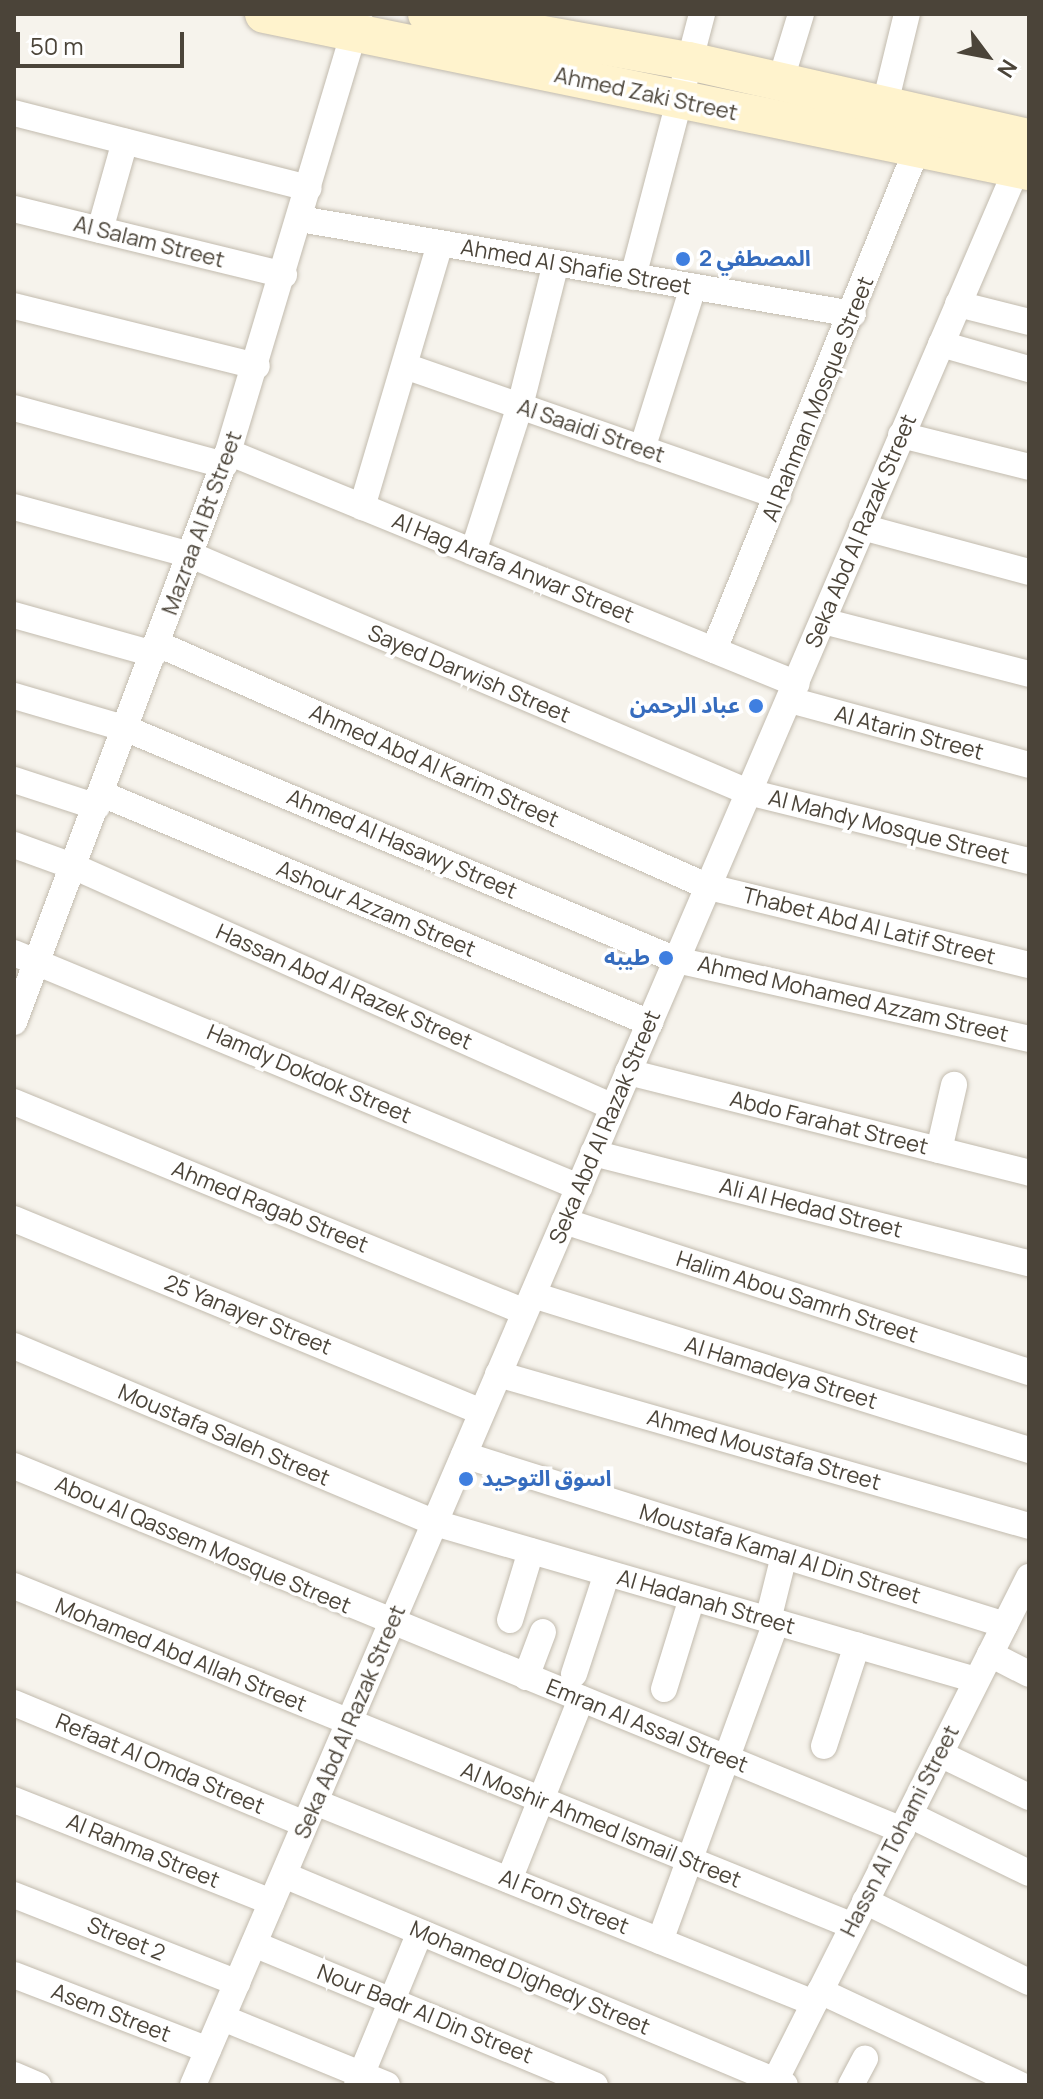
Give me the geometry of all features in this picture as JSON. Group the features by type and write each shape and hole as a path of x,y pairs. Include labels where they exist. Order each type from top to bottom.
{"street":[{"name":"Ahmed Zaki Street","path":"264,14 357,23 680,102 918,146 1025,159"},
{"path":"633,277 702,14"},
{"path":"779,86 801,14"},
{"path":"884,108 907,14"},
{"name":"Ahmed Zaki Street","path":"437,15 549,26 779,86 884,108 1025,159"},
{"name":"Mazraa Al Bt Street","path":"14,1022 26,957 75,867 226,459 257,366 357,23"},
{"path":"14,113 309,188"},
{"path":"100,230 125,141"},
{"name":"Al Rahman Mosque Street","path":"714,650 853,314 918,146"},
{"name":"Seka Abd Al Razak Street","path":"193,2085 901,435 1025,159"},
{"name":"Al Salam Street","path":"14,209 284,275"},
{"name":"Ahmed Al Shafie Street","path":"300,219 853,314"},
{"path":"362,507 440,244"},
{"path":"473,552 520,406 556,263"},
{"path":"642,449 693,287"},
{"path":"958,304 1029,322"},
{"path":"14,306 257,366"},
{"path":"941,344 1029,369"},
{"name":"Al Saaidi Street","path":"405,366 778,496"},
{"name":"Al Hag Arafa Anwar Street","path":"14,408 226,459 362,507 714,650 793,692"},
{"path":"901,435 1029,467"},
{"name":"Sayed Darwish Street","path":"14,507 191,555 748,792"},
{"path":"862,527 1029,572"},
{"name":"Ahmed Abd Al Karim Street","path":"14,615 156,649 709,887"},
{"path":"823,621 1029,674"},
{"name":"Al Atarin Street","path":"793,692 1029,765"},
{"name":"Ahmed Al Hasawy Street","path":"14,696 127,729 676,960"},
{"name":"Ashour Azzam Street","path":"14,780 100,801 650,1023"},
{"name":"Al Mahdy Mosque Street","path":"748,792 1029,861"},
{"name":"Hassan Abd Al Razek Street","path":"14,845 75,867 613,1107"},
{"name":"Thabet Abd Al Latif Street","path":"709,887 1029,965"},
{"name":"Hamdy Dokdok Street","path":"26,957 579,1187"},
{"name":"Ahmed Mohamed Azzam Street","path":"676,960 1029,1039"},
{"name":"Abdo Farahat Street","path":"628,1072 1028,1170"},
{"path":"939,1150 954,1085"},
{"name":"Ahmed Ragab Street","path":"14,1102 529,1303"},
{"name":"Ali Al Hedad Street","path":"593,1153 1029,1263"},
{"name":"25 Yanayer Street","path":"14,1219 482,1412"},
{"name":"Halim Abou Samrh Street","path":"564,1221 1029,1372"},
{"name":"Al Hamadeya Street","path":"529,1303 1029,1450"},
{"name":"Moustafa Saleh Street","path":"14,1346 435,1523"},
{"name":"Ahmed Moustafa Street","path":"498,1374 1029,1526"},
{"name":"Moustafa Kamal Al Din Street","path":"464,1455 1005,1625"},
{"name":"Abou Al Qassem Mosque Street","path":"14,1466 393,1623"},
{"name":"Al Hadanah Street","path":"435,1523 976,1680"},
{"path":"510,1620 531,1551"},
{"path":"660,1941 727,1759 772,1621 784,1556"},
{"path":"509,1880 541,1801 577,1686 607,1573"},
{"name":"Hassn Al Tohami Street","path":"778,2083 817,1997 1029,1577"},
{"name":"Mohamed Abd Allah Street","path":"14,1586 349,1724"},
{"path":"664,1689 692,1598"},
{"name":"Emran Al Assal Street","path":"393,1623 526,1677 577,1686 727,1759 906,1822 1029,1873"},
{"path":"526,1677 543,1632"},
{"path":"824,1746 857,1645"},
{"path":"990,1654 1029,1674"},
{"name":"Refaat Al Omda Street","path":"14,1703 310,1813"},
{"name":"Al Moshir Ahmed Ismail Street","path":"349,1724 853,1926"},
{"path":"940,1754 1026,1790"},
{"name":"Al Rahma Street","path":"14,1800 272,1902"},
{"name":"Al Forn Street","path":"310,1813 509,1880 660,1941 817,1997 1021,2085"},
{"name":"Mohamed Dighedy Street","path":"284,1875 778,2083"},
{"name":"Street 2","path":"14,1895 237,1983"},
{"path":"865,1901 1029,1982"},
{"path":"359,2080 420,1932"},
{"name":"Nour Badr Al Din Street","path":"254,1944 595,2085"},
{"name":"Asem Street","path":"14,1975 208,2050"},
{"path":"223,2018 359,2080 387,2085"},
{"path":"851,2085 865,2059"},
{"path":"14,2075 38,2085"}],"place":[{"name":"المصطفي 2","path":"683,259"},
{"name":"عباد الرحمن","path":"756,706"},
{"name":"طيبه","path":"666,958"},
{"name":"اسوق التوحيد","path":"466,1479"}]}
